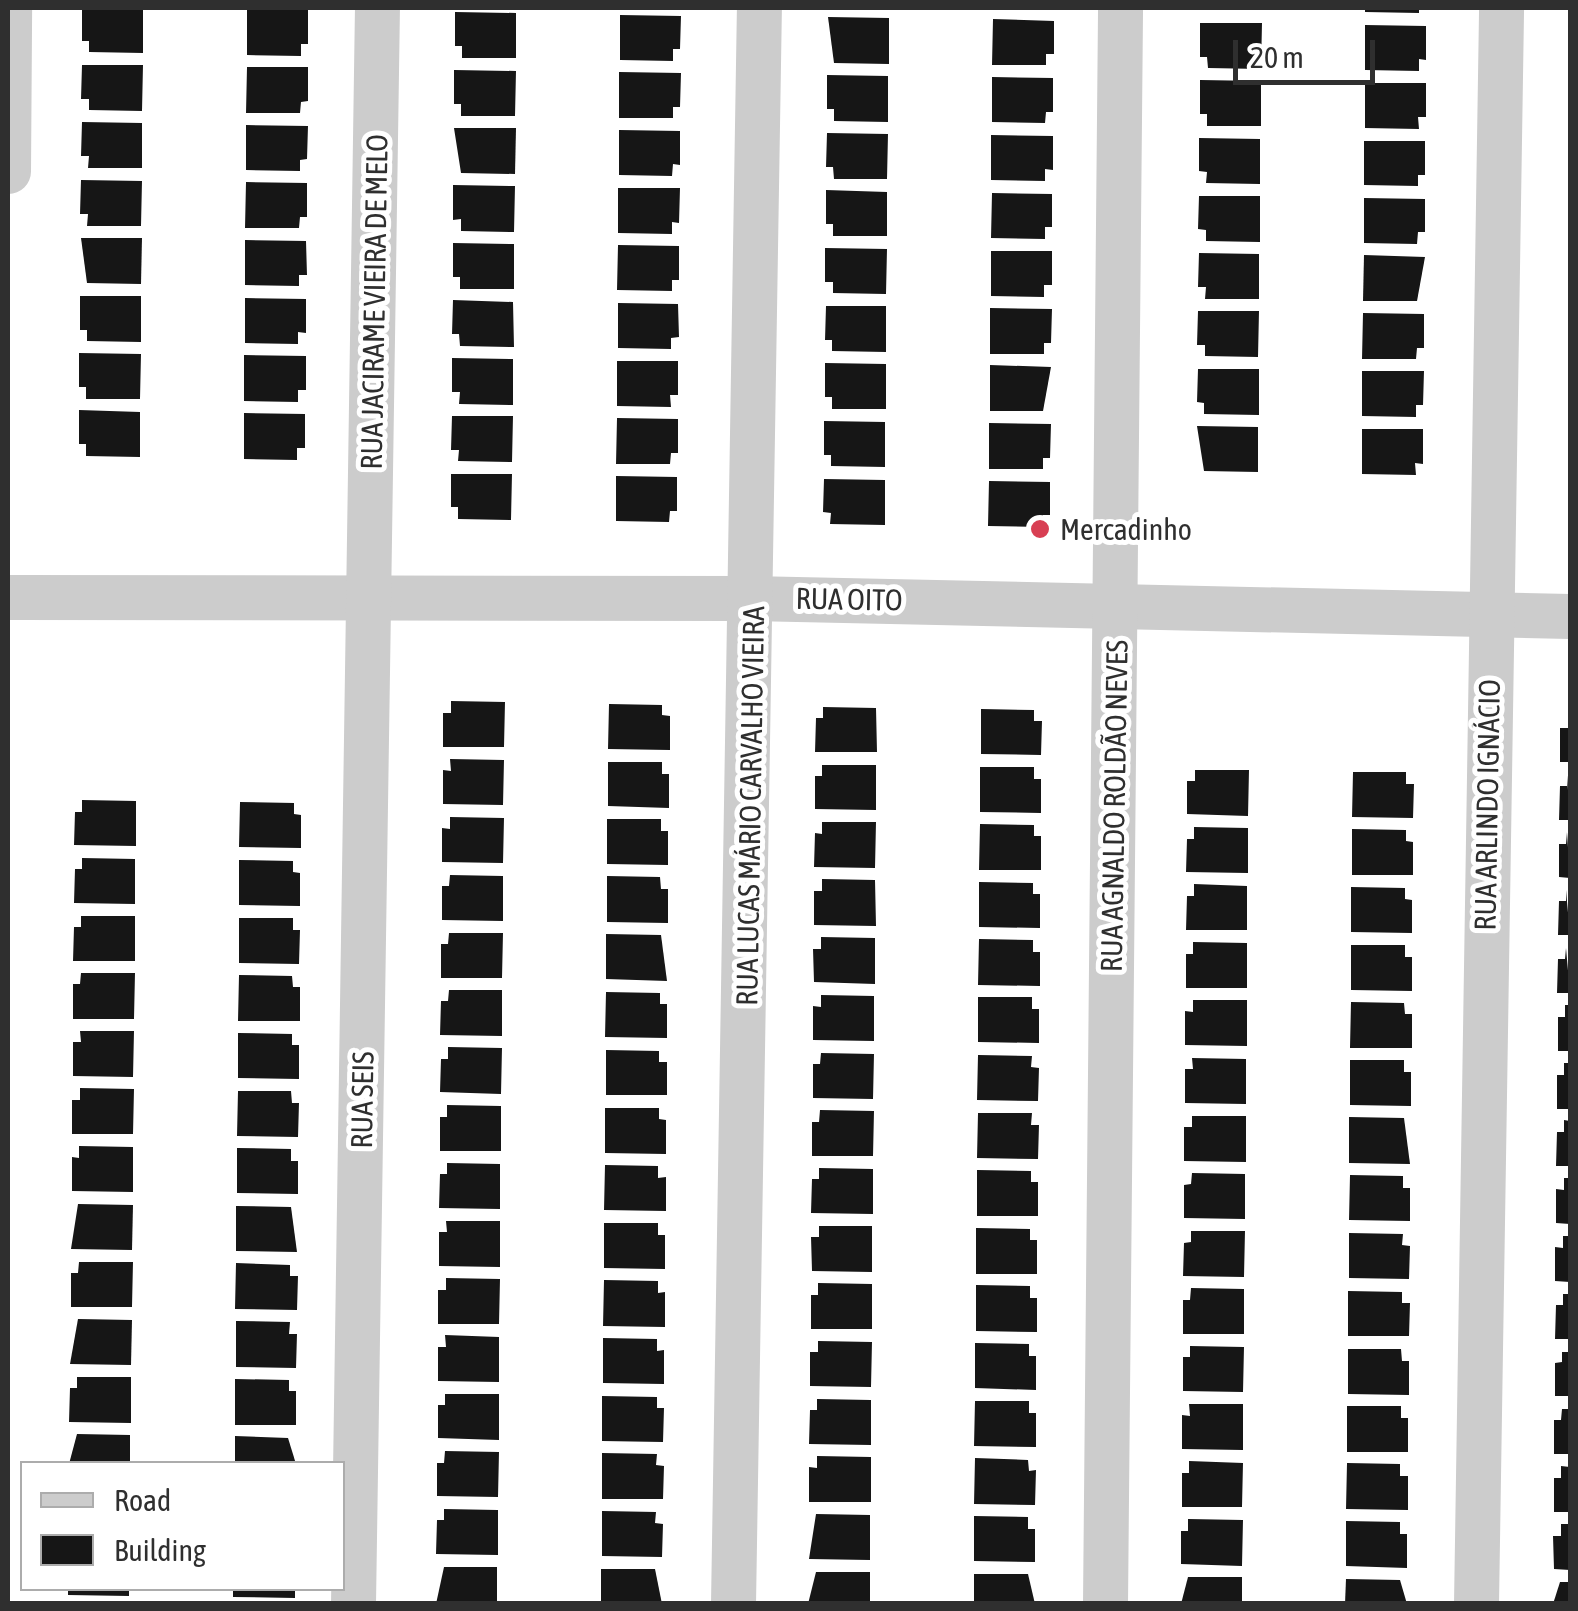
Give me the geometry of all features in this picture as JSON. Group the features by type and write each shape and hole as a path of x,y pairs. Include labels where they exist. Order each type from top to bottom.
{"street":[{"path":"8,170 9,8"},
{"name":"RUA JACIRAME VIEIRA DE MELO","path":"371,597 377,8"},
{"name":"RUA LUCAS MÁRIO CARVALHO VIEIRA","path":"733,1604 754,598 759,8"},
{"name":"RUA AGNALDO ROLDÃO NEVES","path":"1105,1604 1120,8"},
{"name":"RUA ARLINDO IGNÁCIO","path":"1476,1604 1502,8"},
{"name":"RUA OITO","path":"8,597 1116,602 1570,616"},
{"name":"RUA SEIS","path":"353,1604 371,597"}],"building":[{"path":"82,8 143,8 143,53 89,52 89,41 82,41"},
{"path":"1365,8 1419,8 1419,13 1365,12"},
{"path":"247,10 308,10 308,44 301,44 301,56 247,55"},
{"path":"455,12 516,13 516,58 462,58 462,46 455,46"},
{"path":"620,15 681,16 680,49 673,49 673,61 620,60"},
{"path":"828,17 889,18 889,64 834,63"},
{"path":"993,19 1054,21 1054,54 1046,54 1046,65 992,65"},
{"path":"1200,23 1262,23 1261,69 1208,68 1207,57 1200,57"},
{"path":"1365,25 1426,26 1426,60 1419,59 1419,71 1365,70"},
{"path":"82,65 143,65 142,111 89,110 89,99 81,99"},
{"path":"247,67 308,67 308,101 301,102 300,113 246,113"},
{"path":"454,70 516,71 515,116 461,116 461,104 454,104"},
{"path":"619,72 681,73 680,107 673,107 673,118 619,118"},
{"path":"827,75 888,76 888,122 834,121 834,109 827,109"},
{"path":"992,77 1053,78 1053,112 1046,112 1045,123 992,122"},
{"path":"1200,80 1261,81 1261,126 1207,126 1207,114 1200,114"},
{"path":"1365,83 1426,83 1426,117 1418,117 1419,129 1365,128"},
{"path":"82,122 142,123 142,168 88,168 89,156 81,156"},
{"path":"246,125 308,126 307,159 300,160 300,171 246,170"},
{"path":"454,128 516,128 515,174 461,173"},
{"path":"619,130 680,131 680,165 673,164 672,176 619,175"},
{"path":"827,133 888,134 887,179 834,179 833,167 826,167"},
{"path":"991,135 1053,136 1053,170 1045,169 1045,181 991,180"},
{"path":"1199,138 1260,139 1260,184 1206,183 1207,172 1199,171"},
{"path":"1364,141 1425,141 1425,175 1418,175 1418,186 1364,185"},
{"path":"81,180 142,181 141,226 87,226 88,214 80,214"},
{"path":"246,182 307,183 307,217 300,217 299,228 245,228"},
{"path":"453,185 515,186 514,232 461,231 461,219 453,220"},
{"path":"618,188 680,188 679,223 672,222 672,234 618,233"},
{"path":"826,190 887,192 887,236 833,236 833,224 826,224"},
{"path":"992,193 1052,194 1052,227 1045,227 1045,239 991,238"},
{"path":"1199,196 1260,196 1260,242 1206,241 1206,230 1198,229"},
{"path":"1364,198 1425,199 1425,232 1418,232 1417,244 1364,243"},
{"path":"81,238 142,238 141,284 87,283"},
{"path":"245,240 306,241 307,275 299,275 299,286 245,285"},
{"path":"453,243 514,244 514,289 460,289 460,277 453,277"},
{"path":"618,245 679,246 679,280 672,280 672,291 617,290"},
{"path":"825,248 887,249 886,294 833,293 833,282 825,282"},
{"path":"991,251 1052,251 1052,285 1044,285 1044,297 991,296"},
{"path":"1199,253 1259,254 1259,299 1205,299 1206,287 1198,287"},
{"path":"1364,255 1425,257 1417,301 1363,301"},
{"path":"80,296 141,296 141,342 87,341 87,330 80,330"},
{"path":"245,298 306,299 306,333 298,332 298,344 245,343"},
{"path":"453,300 513,302 514,347 460,346 459,334 452,334"},
{"path":"618,303 678,304 679,337 671,338 671,349 618,348"},
{"path":"826,306 886,306 886,352 832,351 832,340 825,340"},
{"path":"990,308 1052,309 1051,343 1044,343 1044,354 990,354"},
{"path":"1198,311 1259,311 1258,357 1205,356 1205,345 1197,345"},
{"path":"1363,313 1424,314 1424,348 1417,348 1416,359 1362,359"},
{"path":"79,353 141,354 140,399 86,399 86,387 79,387"},
{"path":"244,355 306,356 306,390 298,390 298,402 244,401"},
{"path":"452,358 513,359 513,405 459,404 460,392 452,392"},
{"path":"617,361 678,361 678,395 670,395 671,407 617,406"},
{"path":"825,363 886,364 886,409 832,409 832,397 825,397"},
{"path":"990,365 1051,367 1043,411 990,411"},
{"path":"1198,369 1259,369 1259,415 1204,414 1204,403 1197,402"},
{"path":"1362,371 1424,371 1423,405 1416,405 1416,417 1362,416"},
{"path":"79,410 140,412 140,457 86,456 86,444 79,444"},
{"path":"244,413 305,414 305,448 297,448 297,460 244,459"},
{"path":"452,416 513,416 512,462 458,461 459,450 451,450"},
{"path":"617,418 678,419 678,453 671,453 670,464 616,464"},
{"path":"824,421 885,422 885,467 831,466 831,455 824,455"},
{"path":"989,423 1051,424 1050,458 1043,458 1043,469 989,469"},
{"path":"1197,426 1258,427 1258,472 1204,471"},
{"path":"1362,429 1423,429 1423,464 1415,463 1416,475 1362,474"},
{"path":"451,474 512,474 511,520 458,519 458,507 451,507"},
{"path":"616,476 677,477 677,511 670,511 669,522 616,521"},
{"path":"824,479 885,480 885,525 830,524 831,513 823,512"},
{"path":"989,481 1050,482 1050,515 1043,515 1042,527 988,526"},
{"path":"451,701 505,702 504,747 443,747 443,713 451,713"},
{"path":"609,704 662,705 662,715 670,716 670,750 608,749"},
{"path":"823,707 876,708 877,752 815,752 816,718 823,718"},
{"path":"981,709 1034,710 1034,721 1042,721 1041,755 981,754"},
{"path":"1560,728 1570,728 1570,762 1560,762"},
{"path":"450,759 504,760 503,805 443,804 443,770 451,771"},
{"path":"608,762 662,762 662,774 669,774 669,808 608,806"},
{"path":"822,765 876,765 876,810 815,809 815,776 822,776"},
{"path":"980,767 1034,767 1034,779 1041,779 1041,813 980,812"},
{"path":"1195,770 1249,770 1248,816 1187,814 1187,781 1195,781"},
{"path":"1353,772 1406,772 1406,784 1414,784 1413,818 1352,817"},
{"path":"1567,775 1570,820 1559,820 1560,786 1567,786"},
{"path":"82,800 136,801 136,846 74,845 75,812 82,812"},
{"path":"240,802 294,803 294,814 301,815 301,848 239,847"},
{"path":"450,817 504,818 503,863 442,862 442,828 450,829"},
{"path":"607,819 661,819 661,831 668,831 668,865 607,864"},
{"path":"822,822 876,822 875,868 814,867 815,833 822,834"},
{"path":"980,824 1034,825 1034,836 1041,836 1041,870 979,870"},
{"path":"1194,827 1248,828 1248,873 1186,872 1187,839 1194,839"},
{"path":"1352,829 1406,830 1406,841 1413,842 1413,875 1352,875"},
{"path":"1567,832 1570,878 1559,877 1559,844 1566,844"},
{"path":"82,858 135,859 135,904 74,903 75,869 82,869"},
{"path":"239,860 293,861 293,872 300,873 300,906 239,905"},
{"path":"450,875 503,876 503,921 442,920 442,886 449,886"},
{"path":"607,876 660,877 661,889 668,889 668,923 607,922"},
{"path":"822,879 875,880 876,926 814,925 814,891 822,891"},
{"path":"979,882 1033,883 1033,894 1040,894 1040,928 979,927"},
{"path":"1194,884 1247,886 1247,930 1186,930 1187,896 1194,896"},
{"path":"1351,887 1405,888 1405,899 1412,900 1412,933 1351,932"},
{"path":"1566,890 1570,935 1558,935 1559,901 1566,901"},
{"path":"81,916 135,916 135,961 73,961 74,927 81,927"},
{"path":"239,918 293,918 293,930 300,930 299,964 239,963"},
{"path":"449,933 503,933 502,978 441,978 441,944 448,944"},
{"path":"606,934 661,935 667,981 606,979"},
{"path":"821,937 875,938 875,984 814,982 813,949 821,949"},
{"path":"979,939 1033,940 1033,952 1040,952 1040,986 978,985"},
{"path":"1193,942 1247,943 1247,988 1186,988 1186,954 1193,954"},
{"path":"1351,945 1405,945 1405,957 1412,957 1412,991 1351,990"},
{"path":"1566,948 1570,993 1557,993 1558,959 1565,959"},
{"path":"81,973 135,973 134,1019 73,1019 73,984 80,984"},
{"path":"239,975 292,976 293,987 300,987 300,1021 238,1021"},
{"path":"449,990 502,990 502,1036 440,1035 441,1001 448,1001"},
{"path":"606,992 660,993 660,1004 667,1004 667,1038 605,1037"},
{"path":"821,995 874,996 874,1041 813,1040 813,1006 821,1007"},
{"path":"978,997 1032,997 1032,1009 1039,1009 1039,1043 978,1042"},
{"path":"1193,1000 1247,1000 1247,1046 1185,1045 1185,1011 1193,1012"},
{"path":"1351,1002 1404,1003 1405,1014 1412,1014 1412,1048 1350,1048"},
{"path":"1565,1005 1570,1005 1570,1051 1558,1051 1558,1017 1565,1017"},
{"path":"80,1031 134,1031 133,1077 73,1076 73,1042 81,1042"},
{"path":"238,1033 292,1034 292,1045 299,1045 299,1079 238,1078"},
{"path":"448,1047 502,1048 501,1094 440,1092 441,1059 448,1059"},
{"path":"606,1050 659,1051 659,1062 667,1062 667,1095 606,1095"},
{"path":"821,1053 874,1054 873,1099 813,1098 813,1064 820,1064"},
{"path":"978,1055 1032,1056 1031,1067 1039,1068 1038,1101 977,1100"},
{"path":"1192,1058 1246,1059 1246,1104 1185,1103 1185,1069 1193,1069"},
{"path":"1350,1060 1404,1060 1404,1072 1411,1072 1411,1106 1350,1105"},
{"path":"1564,1063 1570,1063 1570,1109 1557,1109 1557,1075 1564,1075"},
{"path":"80,1088 134,1089 133,1134 72,1134 72,1100 80,1100"},
{"path":"238,1091 291,1091 292,1103 299,1103 298,1137 237,1136"},
{"path":"447,1105 501,1106 501,1151 440,1151 440,1117 447,1117"},
{"path":"605,1108 659,1108 659,1119 666,1120 666,1154 605,1153"},
{"path":"820,1110 874,1111 873,1156 812,1156 812,1122 819,1122"},
{"path":"978,1113 1032,1113 1031,1125 1039,1125 1038,1159 977,1158"},
{"path":"1192,1116 1246,1116 1246,1162 1184,1161 1184,1127 1192,1127"},
{"path":"1349,1117 1404,1118 1410,1164 1349,1163"},
{"path":"1564,1120 1570,1121 1570,1166 1556,1166 1557,1132 1564,1132"},
{"path":"79,1146 133,1147 133,1192 72,1191 72,1157 79,1158"},
{"path":"237,1148 291,1149 291,1161 298,1161 298,1194 237,1193"},
{"path":"447,1163 500,1164 500,1209 439,1208 440,1174 447,1174"},
{"path":"605,1165 658,1166 658,1178 666,1177 666,1211 604,1210"},
{"path":"819,1168 873,1169 873,1214 811,1213 812,1179 819,1179"},
{"path":"977,1170 1031,1171 1031,1182 1038,1182 1038,1216 977,1216"},
{"path":"1192,1173 1245,1174 1245,1219 1184,1218 1184,1185 1191,1184"},
{"path":"1350,1175 1403,1176 1403,1188 1410,1188 1410,1221 1349,1220"},
{"path":"1564,1178 1570,1178 1570,1224 1556,1223 1556,1189 1564,1190"},
{"path":"78,1204 133,1205 132,1250 71,1249"},
{"path":"236,1206 291,1207 297,1252 236,1251"},
{"path":"446,1221 500,1221 500,1267 439,1266 439,1232 447,1232"},
{"path":"604,1223 658,1223 658,1235 665,1235 665,1269 604,1268"},
{"path":"819,1226 872,1226 872,1272 812,1271 811,1237 819,1237"},
{"path":"976,1228 1030,1229 1030,1240 1037,1240 1037,1274 976,1274"},
{"path":"1191,1231 1245,1231 1244,1277 1183,1276 1184,1243 1191,1242"},
{"path":"1349,1233 1403,1234 1402,1245 1410,1246 1409,1279 1349,1278"},
{"path":"1563,1236 1570,1236 1570,1282 1555,1281 1555,1247 1563,1248"},
{"path":"79,1262 133,1262 132,1307 71,1307 71,1273 78,1273"},
{"path":"236,1263 290,1265 290,1276 298,1276 297,1310 235,1309"},
{"path":"446,1278 500,1279 499,1324 438,1324 438,1290 446,1290"},
{"path":"604,1280 658,1281 658,1293 665,1292 665,1327 603,1326"},
{"path":"818,1283 872,1284 872,1329 811,1329 811,1295 818,1295"},
{"path":"976,1285 1030,1286 1030,1298 1037,1298 1037,1332 976,1331"},
{"path":"1191,1288 1244,1289 1244,1334 1183,1334 1183,1300 1190,1300"},
{"path":"1348,1291 1402,1292 1402,1303 1410,1303 1409,1336 1348,1336"},
{"path":"1563,1294 1570,1294 1570,1339 1555,1339 1556,1305 1563,1305"},
{"path":"78,1319 132,1320 131,1365 70,1364"},
{"path":"236,1321 290,1322 289,1334 297,1334 296,1368 236,1367"},
{"path":"445,1335 499,1337 499,1382 438,1381 438,1347 446,1347"},
{"path":"603,1338 657,1339 657,1351 664,1350 664,1384 603,1383"},
{"path":"818,1341 872,1342 871,1387 810,1386 810,1352 818,1352"},
{"path":"975,1343 1029,1344 1029,1356 1036,1356 1036,1390 975,1388"},
{"path":"1190,1346 1244,1347 1243,1392 1183,1391 1183,1357 1190,1357"},
{"path":"1348,1349 1401,1349 1402,1361 1409,1361 1409,1395 1348,1394"},
{"path":"1562,1352 1570,1352 1570,1396 1555,1396 1555,1363 1562,1362"},
{"path":"77,1377 131,1377 131,1423 69,1422 70,1388 77,1388"},
{"path":"235,1379 289,1380 289,1391 296,1391 296,1425 235,1425"},
{"path":"445,1394 499,1394 499,1440 438,1438 438,1405 445,1405"},
{"path":"602,1396 657,1397 657,1408 664,1408 663,1442 602,1441"},
{"path":"817,1399 871,1400 871,1445 809,1444 810,1410 817,1410"},
{"path":"975,1401 1029,1401 1029,1413 1036,1413 1036,1447 974,1446"},
{"path":"1189,1404 1243,1404 1243,1450 1182,1449 1182,1415 1190,1416"},
{"path":"1347,1406 1401,1406 1401,1418 1408,1418 1408,1452 1347,1452"},
{"path":"1562,1409 1570,1409 1570,1454 1554,1454 1554,1420 1561,1420"},
{"path":"77,1434 130,1435 130,1461 70,1461"},
{"path":"235,1436 288,1438 295,1461 235,1461"},
{"path":"445,1451 499,1452 498,1497 437,1496 437,1463 444,1463"},
{"path":"602,1453 657,1454 656,1465 664,1466 663,1499 602,1499"},
{"path":"817,1456 871,1457 871,1502 809,1502 809,1467 817,1468"},
{"path":"975,1458 1028,1460 1029,1471 1036,1470 1035,1505 974,1504"},
{"path":"1189,1461 1243,1463 1242,1507 1182,1507 1182,1473 1189,1473"},
{"path":"1347,1463 1400,1464 1400,1476 1408,1476 1408,1510 1346,1509"},
{"path":"1561,1466 1570,1467 1570,1512 1554,1512 1554,1478 1561,1478"},
{"path":"444,1509 498,1510 498,1555 436,1554 437,1520 444,1520"},
{"path":"602,1511 656,1512 655,1523 663,1524 662,1557 602,1556"},
{"path":"816,1514 870,1515 870,1560 809,1559"},
{"path":"974,1516 1028,1517 1028,1529 1035,1529 1035,1562 974,1561"},
{"path":"1188,1519 1243,1520 1242,1566 1181,1564 1181,1531 1188,1531"},
{"path":"1346,1521 1400,1522 1400,1534 1407,1534 1407,1568 1346,1566"},
{"path":"1561,1524 1570,1524 1570,1570 1554,1569 1553,1536 1561,1536"},
{"path":"444,1567 497,1567 497,1604 436,1604"},
{"path":"601,1569 655,1569 662,1604 601,1604"},
{"path":"816,1572 870,1572 870,1604 808,1604"},
{"path":"974,1574 1028,1574 1035,1604 974,1604"},
{"path":"1188,1577 1242,1577 1242,1604 1181,1604"},
{"path":"1346,1579 1400,1580 1407,1604 1345,1604"},
{"path":"1560,1582 1570,1582 1570,1604 1553,1604"},
{"path":"68,1591 129,1591 129,1596 68,1595"},
{"path":"233,1591 295,1591 295,1598 233,1597"}],"place":[{"name":"Mercadinho","path":"1040,529"}]}
